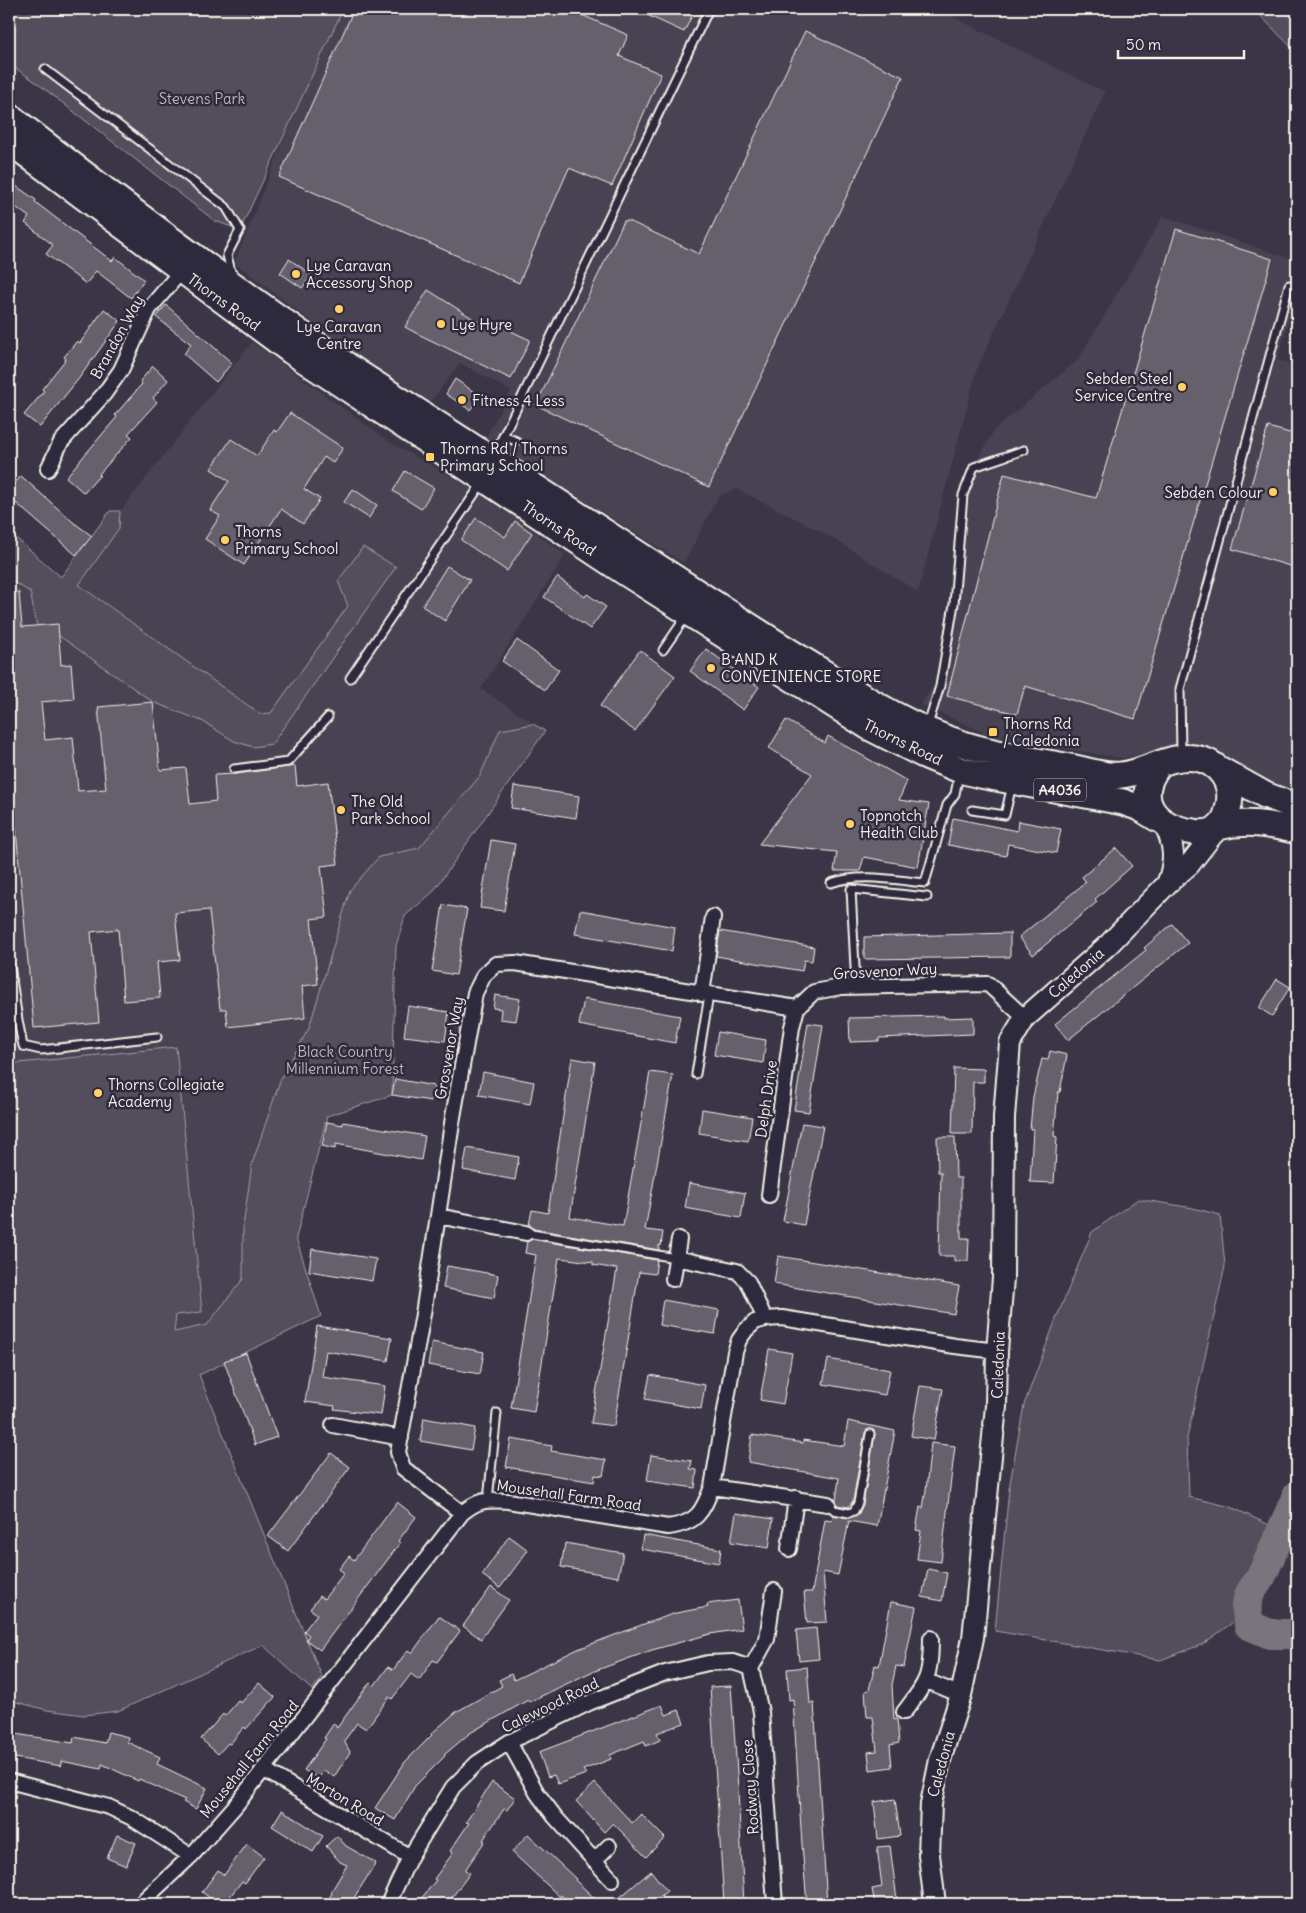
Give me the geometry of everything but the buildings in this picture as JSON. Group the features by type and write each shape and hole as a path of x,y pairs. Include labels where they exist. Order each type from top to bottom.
{"highway":[{"name":"Thorns Road","path":"9,116 234,286 688,613 869,727 924,755 962,757 998,754 1111,775 1129,774 1170,761"},
{"name":"Thorns Road","path":"9,141 291,351 826,674 882,710 926,730 962,757 1013,782 1123,802 1140,808 1160,821"},
{"name":"A4036","path":"1170,761 1194,758 1208,762 1265,795 1297,807"},
{"path":"1160,821 1150,810 1147,797 1148,784 1151,774 1170,761"},
{"path":"1217,768 1225,776 1230,797 1226,816 1217,828"},
{"name":"A4036","path":"1160,821 1175,828 1194,832 1210,832 1217,828 1237,823 1257,823 1297,831"}],"street":[{"name":"Brandon Way","path":"48,469 61,442 104,394 121,370 149,309 182,270"},
{"name":"Caledonia","path":"1160,821 1169,834 1174,855 1171,874 1167,884"},
{"name":"Caledonia","path":"935,1904 929,1855 931,1804 940,1760 961,1694 974,1638 996,1406 997,1351 1002,1278 1004,1117 1010,1043 1025,1018 1109,944 1167,884 1189,865 1217,828"},
{"path":"705,994 712,917"},
{"name":"Grosvenor Way","path":"462,1513 403,1468 398,1452 423,1314 474,993 484,975 496,964 515,963 797,1008 814,992 841,987 988,984 1025,1018"},
{"name":"Delph Drive","path":"769,1195 792,1026 797,1008"},
{"path":"438,1216 526,1233"},
{"path":"673,1279 679,1239"},
{"path":"676,1258 738,1271 748,1282 765,1319 791,1319 955,1346 997,1351"},
{"name":"Mousehall Farm Road","path":"142,1904 191,1856 236,1805 462,1513 472,1505 484,1499 508,1501 668,1527 688,1523 697,1516 704,1506 712,1487 735,1352 746,1330 755,1322 765,1319"},
{"path":"333,1425 401,1438"},
{"path":"712,1487 828,1504"},
{"path":"789,1549 796,1498"},
{"path":"751,1668 767,1638 774,1591"},
{"path":"904,1712 927,1681 931,1661 932,1638"},
{"name":"Calewood Road","path":"388,1904 410,1857 453,1787 477,1763 509,1742 591,1702 665,1673 708,1663 734,1662 751,1668"},
{"name":"Rodway Close","path":"751,1668 760,1712 775,1904"},
{"path":"927,1681 961,1694"},
{"path":"509,1742 554,1817 612,1880"},
{"name":"Morton Road","path":"263,1769 410,1857"},
{"path":"9,1781 109,1807 132,1818 191,1856"},
{"path":"594,1861 609,1846"}],"lane":[{"path":"350,678 488,469 709,9"},
{"path":"45,69 226,208 240,230 227,255 234,286"},
{"path":"1170,761 1180,689 1289,285"},
{"path":"503,436 516,441"},
{"path":"926,730 940,686 947,649 954,604 963,495 974,467 1024,450"},
{"path":"663,650 688,613"},
{"path":"234,769 288,762 328,717"},
{"path":"831,882 844,878 858,877 925,883 946,805 954,794 962,757"},
{"path":"972,810 1005,816 1013,782"},
{"path":"856,987 851,889 927,897"},
{"path":"9,966 23,1046 41,1050 157,1037"},
{"path":"696,1074 705,994"},
{"path":"526,1233 676,1258"},
{"path":"488,1500 497,1413"},
{"path":"828,1504 834,1510 849,1513 854,1511 858,1503 870,1434"}],"shaded area":[{"path":"343,9 947,9 945,13 1105,92 977,369 918,592 826,534 737,489 719,495 684,563 485,439 511,391 460,363 431,401 356,355 235,263 287,131"},
{"path":"1163,216 1297,261 1297,292 1277,360 1297,365 1297,797 1186,749 1121,758 994,737 921,704 935,685 954,604 963,495 974,467 994,430 1078,360"},
{"path":"252,342 391,443 488,497 565,555 481,689 545,731 433,892 405,916 396,946 392,1095 327,1116 296,1238 319,1317 199,1375 322,1677 312,1690 263,1645 118,1711 84,1715 47,1710 9,1700 9,532 66,581"}],"green space":[{"name":"Stevens Park","path":"9,9 343,9 240,230 215,221 33,80 9,64"},
{"path":"1254,9 1297,9 1297,53"},
{"path":"110,511 120,511 119,528 79,585 260,714 271,713 348,606 338,581 363,547 396,567 272,744 253,747 234,741 202,721 153,702 58,635 37,626 30,592 9,579 9,532 61,577"},
{"name":"Thorns Collegiate Academy","path":"533,724 545,731 433,892 405,916 396,946 392,1095 327,1116 296,1238 321,1316 199,1375 322,1677 312,1690 263,1645 118,1711 84,1715 47,1710 9,1700 9,1186 15,1186 9,1121 9,1064 176,1047 202,1312 176,1315 174,1332 207,1325 243,1279 243,1227 252,1164 281,1078 309,1028 350,890 379,857 419,848 480,776 500,730"},
{"path":"1138,1199 1193,1208 1220,1215 1225,1266 1187,1438 1189,1497 1231,1507 1282,1531 1246,1606 1232,1623 1203,1644 1160,1660 995,1631 1009,1489 1024,1405 1056,1319 1092,1232"}],"waterway":[{"path":"1297,1496 1262,1575 1250,1593 1246,1606 1249,1625 1270,1634 1297,1634"}],"place":[{"name":"Lye Caravan Accessory Shop","path":"296,274"},
{"name":"Lye Caravan Centre","path":"339,309"},
{"name":"Lye Hyre","path":"441,324"},
{"name":"Sebden Steel Service Centre","path":"1182,387"},
{"name":"Fitness 4 Less","path":"462,400"},
{"name":"Thorns Rd / Thorns Primary School","path":"430,457"},
{"name":"Sebden Colour","path":"1273,492"},
{"name":"Thorns Primary School","path":"225,540"},
{"name":"B AND K CONVEINIENCE STORE","path":"711,668"},
{"name":"Thorns Rd / Caledonia","path":"993,732"},
{"name":"The Old Park School","path":"341,810"},
{"name":"Topnotch Health Club","path":"850,824"},
{"name":"Thorns Collegiate Academy","path":"98,1093"}],"park label":[{"name":"Black Country Millennium Forest","path":"345,1060"}]}
